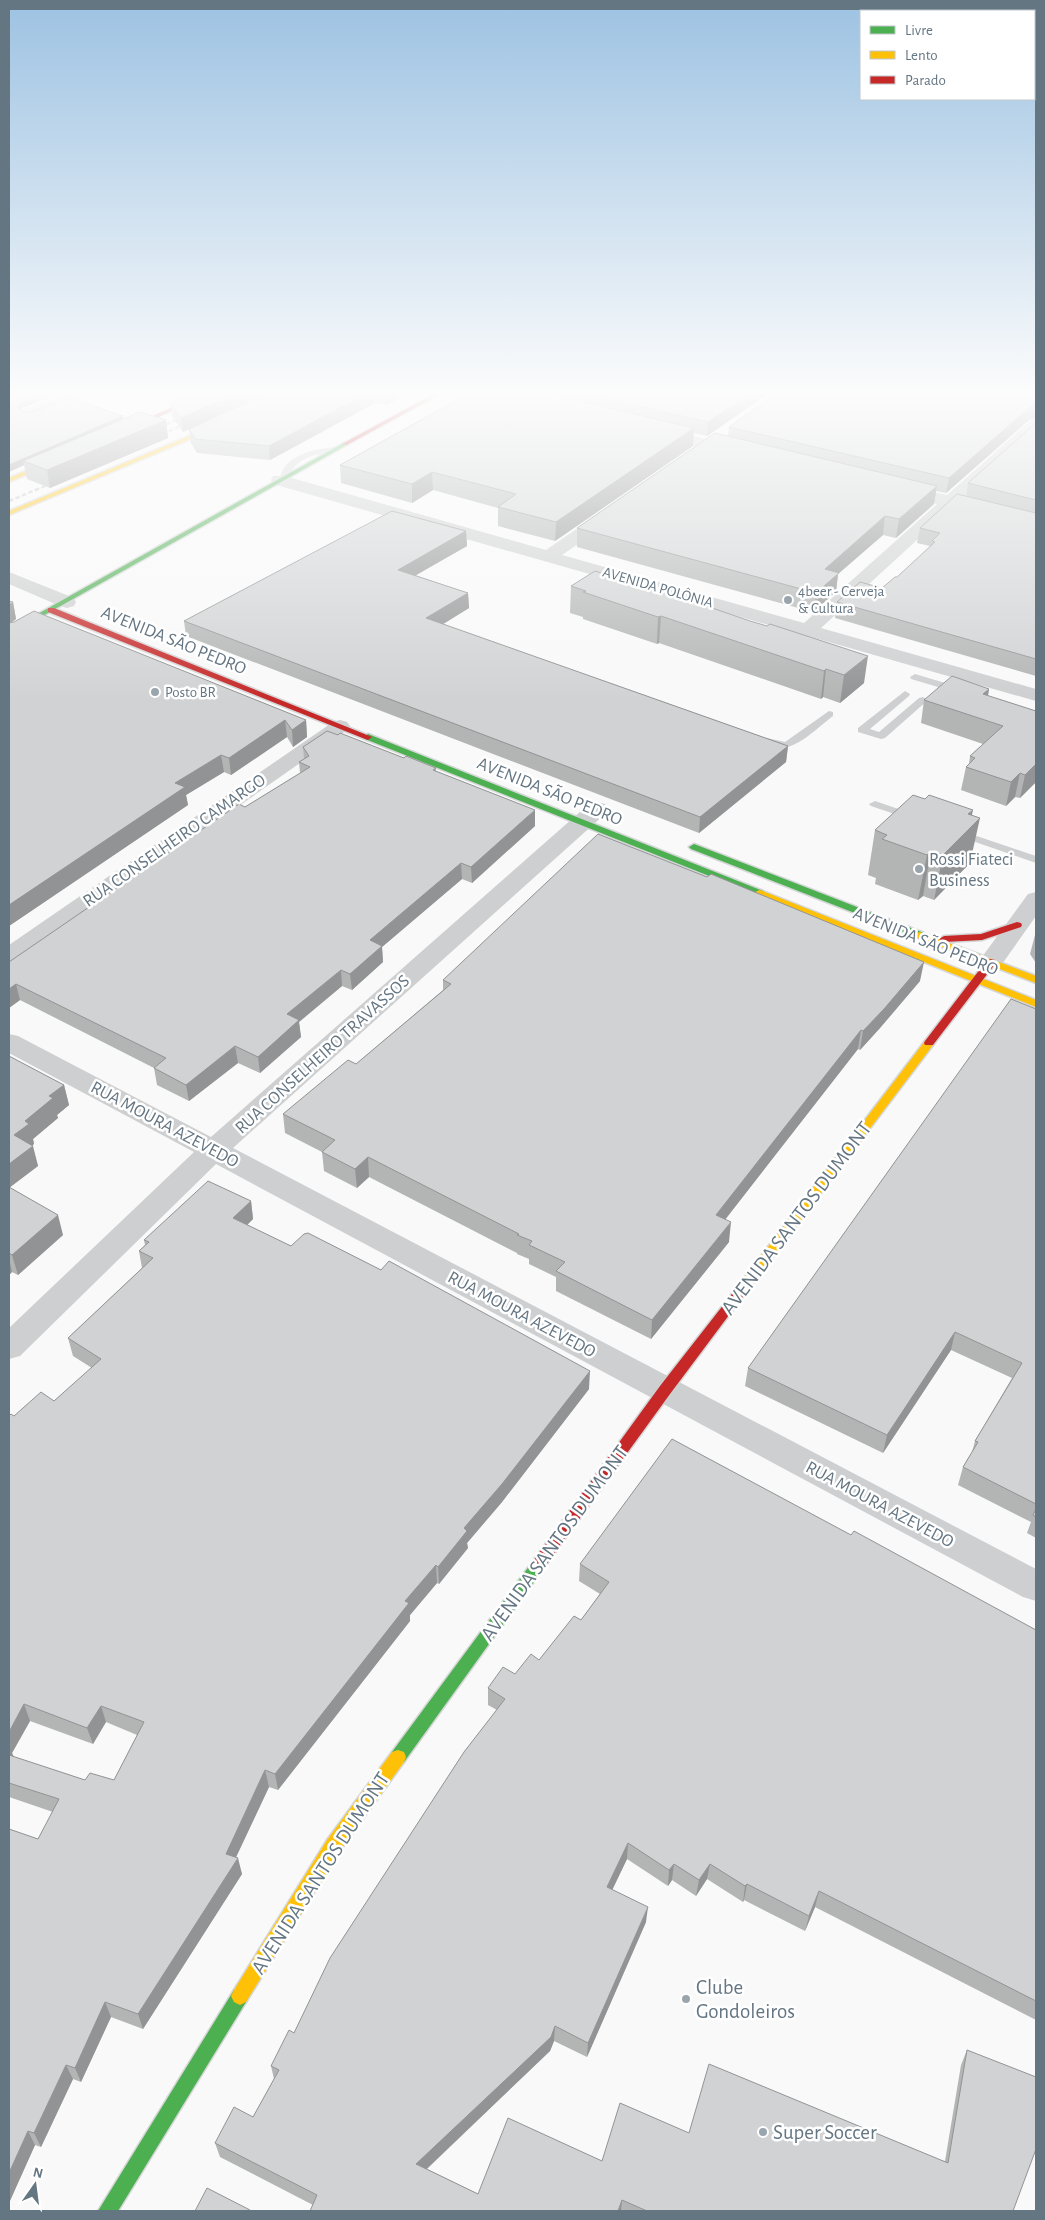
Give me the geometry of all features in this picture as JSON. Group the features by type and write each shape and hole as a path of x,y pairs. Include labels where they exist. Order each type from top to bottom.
{"street":[{"path":"9,513 55,495"},
{"path":"9,633 65,606 254,495"},
{"name":"AVENIDA POLÔNIA","path":"335,495 1036,695"},
{"path":"923,495 1036,522"},
{"path":"807,630 957,495"},
{"path":"549,556 621,506"},
{"path":"9,578 65,606"},
{"path":"9,593 65,606"},
{"name":"AVENIDA SÃO PEDRO","path":"65,606 340,726 593,812 984,971 1036,980"},
{"name":"RUA CONSELHEIRO CAMARGO","path":"9,956 340,726"},
{"name":"RUA CONSELHEIRO TRAVASSOS","path":"9,1347 214,1150 593,812"},
{"name":"AVENIDA SÃO PEDRO","path":"684,843 929,938 1036,1004"},
{"name":"AVENIDA SANTOS DUMONT","path":"107,2211 333,1846 665,1390 984,971 1036,899"},
{"path":"929,938 963,941 997,934 1018,925"},
{"name":"RUA MOURA AZEVEDO","path":"9,1042 1036,1586"}],"lane":[{"path":"907,658 911,686"},
{"path":"948,687 911,686 862,730 881,736 927,697 948,687 981,680"},
{"path":"757,738 785,745 829,714"},
{"path":"875,804 920,820"},
{"path":"946,829 1036,860"}],"building":[{"path":"515,495 596,495 556,522 498,507"},
{"path":"626,495 927,495 899,519 885,516 825,569 839,573 816,593 577,528"},
{"path":"956,495 1036,513 1036,659 837,602 860,582 882,588 897,577 935,542 932,541 940,533 920,528"},
{"path":"1014,495 1036,495 1036,500"},
{"path":"392,511 466,531 398,570 468,593 426,618 788,746 700,817 184,621"},
{"path":"595,571 610,576 613,574 750,621 767,626 770,624 868,656 844,675 826,669 824,671 583,592 586,591 571,586"},
{"path":"34,611 306,720 292,730 285,720 229,758 221,755 175,783 185,787 9,905 9,623"},
{"path":"952,676 989,689 983,694 1036,711 1036,764 1025,775 1020,773 1011,782 966,767 975,758 970,756 1003,726 924,700"},
{"path":"327,731 338,735 340,733 404,758 406,756 436,768 433,770 535,810 471,867 461,863 370,940 382,946 350,974 341,970 287,1014 299,1020 258,1057 235,1046 186,1085 154,1068 166,1058 16,984 9,989 9,962 239,804 245,807 310,767 299,762 309,756 303,747"},
{"path":"913,795 925,799 929,795 973,810 968,814 980,818 943,855 931,851 927,855 882,839 887,835 875,830"},
{"path":"598,834 707,877 711,874 924,962 884,1009 863,1031 861,1030 716,1215 731,1222 652,1320 556,1271 565,1262 529,1245 532,1241 368,1157 355,1169 322,1152 335,1140 283,1114 348,1060 356,1064 451,984 443,980"},
{"path":"1011,999 1036,1009 1036,1504 963,1467 978,1442 975,1441 1022,1363 955,1332 887,1435 748,1368"},
{"path":"9,1056 64,1085 49,1096 53,1098 25,1121 29,1124 14,1135 33,1146 9,1164"},
{"path":"208,1181 251,1201 233,1218 291,1246 304,1234 308,1233 381,1270 389,1261 590,1371 502,1484 464,1528 467,1531 438,1567 436,1565 405,1601 409,1603 275,1774 265,1770 226,1854 238,1858 138,2014 105,2002 75,2068 66,2065 34,2133 28,2131 9,2173 9,1829 38,1839 59,1799 9,1783 9,1755 85,1780 90,1773 114,1780 144,1722 101,1706 87,1728 24,1704 9,1732 9,1416 11,1414 14,1416 41,1392 54,1401 101,1359 68,1338 153,1258 139,1251 149,1242 144,1240"},
{"path":"9,1187 58,1215 12,1255 9,1253"},
{"path":"672,1439 851,1535 854,1531 1036,1630 1036,2001 819,1891 809,1916 747,1884 745,1886 710,1864 699,1880 674,1864 669,1870 628,1843 607,1887 648,1907 588,2043 555,2026 551,2037 416,2164 478,2194 508,2118 602,2161 620,2103 689,2133 709,2064 948,2163 967,2050 1036,2077 1036,2149 1013,2211 647,2211 622,2200 618,2211 310,2211 317,2195 215,2143 234,2107 253,2117 279,2070 271,2066 289,2030 294,2033 330,1958 464,1752 505,1699 488,1688 503,1667 515,1674 531,1654 539,1660 574,1616 581,1620 609,1582 580,1564"},
{"path":"207,2188 250,2210 195,2211"}],"railway":[{"path":"9,501 24,495"}],"traffic: fast":[{"path":"9,633 255,495"},
{"path":"368,737 760,893"},
{"path":"694,847 920,935"},
{"path":"398,1757 538,1565"},
{"path":"107,2211 240,1996"}],"traffic: slow":[{"path":"9,513 53,495"},
{"path":"760,893 1036,1004"},
{"path":"920,935 1036,980"},
{"path":"746,1284 929,1043"},
{"path":"240,1996 333,1846 398,1757"}],"traffic: jam":[{"path":"51,610 368,737"},
{"path":"944,939 982,937 1017,925"},
{"path":"929,1043 991,962"},
{"path":"538,1565 665,1390 746,1284"}],"place":[{"name":"4beer - Cerveja & Cultura","path":"788,600"},
{"name":"Posto BR","path":"155,692"},
{"name":"Rossi Fiateci Business","path":"919,869"},
{"name":"Clube Gondoleiros","path":"686,1999"},
{"name":"Super Soccer","path":"763,2132"}]}
